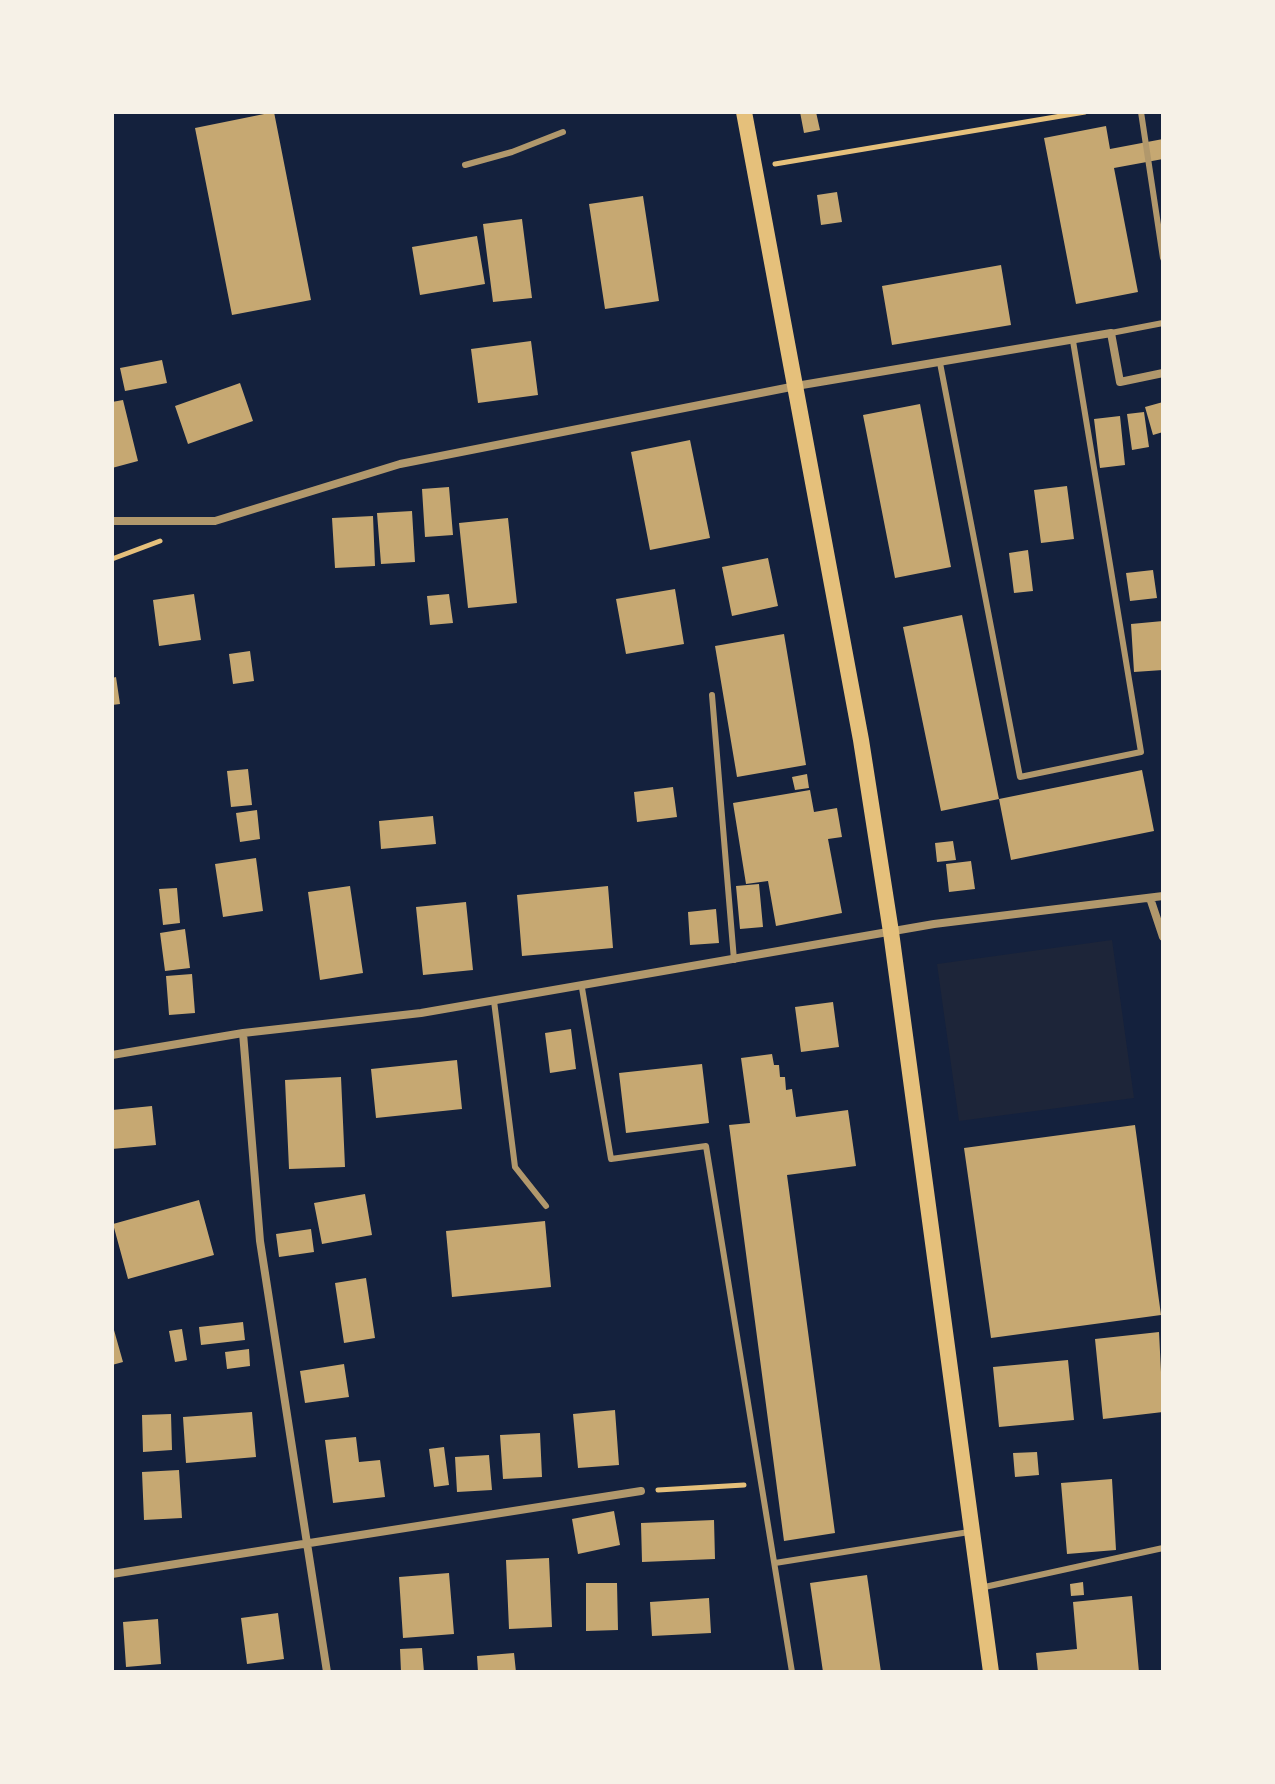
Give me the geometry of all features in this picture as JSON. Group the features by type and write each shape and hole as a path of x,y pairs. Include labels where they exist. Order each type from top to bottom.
{"main road":[{"path":"744,112 861,740 891,932 991,1672"}],"street":[{"path":"112,521 215,521 400,464 796,386 1111,333 1120,382 1163,373"},
{"path":"112,1055 243,1033 421,1013 582,988 891,932 1163,896"},
{"path":"1150,898 1163,937"},
{"path":"243,1033 260,1241 327,1672"},
{"path":"112,1574 641,1491"}],"lane":[{"path":"1141,112 1163,258"},
{"path":"465,165 512,152 563,132"},
{"path":"1111,333 1163,323"},
{"path":"940,363 1020,777 1141,752 1073,341"},
{"path":"712,695 734,960"},
{"path":"582,988 611,1159 706,1146 792,1672"},
{"path":"494,1001 515,1167 546,1206"},
{"path":"775,1563 973,1531"},
{"path":"980,1588 1163,1548"}],"path":[{"path":"754,168 1085,112"},
{"path":"641,1491 761,1484"}],"shaded area":[{"path":"1112,940 1134,1098 959,1121 937,964"}],"building":[{"path":"274,112 311,300 232,315 195,128"},
{"path":"800,112 816,112 820,130 804,133"},
{"path":"1106,126 1110,149 1163,139 1163,159 1114,168 1138,292 1076,304 1044,138"},
{"path":"837,192 842,222 821,225 817,195"},
{"path":"643,196 659,301 605,309 589,204"},
{"path":"522,219 532,298 493,302 483,224"},
{"path":"477,236 485,284 420,295 412,247"},
{"path":"1001,265 1011,325 892,345 882,286"},
{"path":"531,341 538,395 478,403 471,349"},
{"path":"162,360 167,383 125,391 120,368"},
{"path":"240,383 253,421 188,444 175,406"},
{"path":"123,400 138,461 112,468 112,402"},
{"path":"1163,402 1163,432 1153,435 1145,407"},
{"path":"920,404 951,567 895,578 863,415"},
{"path":"1144,412 1149,447 1132,450 1127,414"},
{"path":"1120,416 1125,465 1100,468 1094,419"},
{"path":"690,440 710,538 650,550 631,452"},
{"path":"1067,486 1074,539 1041,543 1034,490"},
{"path":"449,487 453,535 425,537 422,489"},
{"path":"412,511 415,562 381,564 377,513"},
{"path":"373,516 375,566 335,568 332,518"},
{"path":"508,518 517,603 468,608 459,523"},
{"path":"1028,550 1033,591 1014,593 1009,553"},
{"path":"768,558 778,606 732,616 722,567"},
{"path":"1153,570 1157,598 1130,601 1126,573"},
{"path":"675,589 684,644 626,654 616,599"},
{"path":"194,594 201,640 159,646 153,600"},
{"path":"449,594 453,623 430,625 427,596"},
{"path":"962,615 999,799 941,811 903,627"},
{"path":"1163,621 1163,670 1134,672 1131,624"},
{"path":"784,634 806,765 737,777 715,646"},
{"path":"250,651 254,681 233,684 229,654"},
{"path":"116,677 120,704 112,705 112,678"},
{"path":"248,769 252,805 231,807 227,771"},
{"path":"1142,770 1154,831 1011,860 999,799"},
{"path":"807,774 809,788 795,790 792,777"},
{"path":"673,787 677,817 637,822 634,792"},
{"path":"810,790 814,812 837,808 842,837 828,839 842,913 776,926 768,881 746,884 733,803"},
{"path":"257,810 260,839 240,842 236,813"},
{"path":"433,816 436,844 381,849 379,821"},
{"path":"953,841 956,860 937,862 935,843"},
{"path":"256,858 263,911 223,917 215,864"},
{"path":"971,861 975,889 949,892 946,864"},
{"path":"759,884 763,927 740,929 736,886"},
{"path":"350,886 363,973 320,980 308,892"},
{"path":"608,886 613,948 522,956 517,895"},
{"path":"177,888 180,923 163,925 159,889"},
{"path":"466,902 473,970 423,975 416,907"},
{"path":"716,909 719,943 690,945 688,912"},
{"path":"185,929 190,968 165,971 160,933"},
{"path":"192,974 195,1013 169,1015 166,976"},
{"path":"833,1002 839,1047 801,1052 795,1007"},
{"path":"571,1029 576,1069 550,1073 545,1033"},
{"path":"772,1054 774,1065 779,1065 780,1077 785,1077 786,1090 792,1089 796,1117 848,1110 856,1166 787,1175 835,1533 784,1541 729,1125 750,1123 741,1058"},
{"path":"457,1060 462,1109 376,1118 371,1069"},
{"path":"702,1064 709,1123 626,1133 619,1073"},
{"path":"341,1077 345,1167 289,1169 285,1080"},
{"path":"152,1106 156,1145 112,1149 112,1110"},
{"path":"1135,1125 1161,1315 991,1338 964,1148"},
{"path":"365,1194 372,1235 322,1244 314,1203"},
{"path":"199,1200 214,1255 128,1279 113,1224"},
{"path":"545,1221 551,1287 452,1297 446,1231"},
{"path":"311,1229 314,1252 279,1257 276,1234"},
{"path":"366,1278 375,1338 344,1343 335,1283"},
{"path":"243,1322 245,1340 201,1345 199,1327"},
{"path":"112,1323 123,1362 112,1365"},
{"path":"182,1329 187,1360 175,1362 169,1331"},
{"path":"1159,1332 1163,1412 1103,1419 1095,1339"},
{"path":"249,1349 250,1366 227,1369 225,1352"},
{"path":"1068,1360 1074,1420 999,1427 993,1367"},
{"path":"344,1364 349,1397 305,1403 300,1371"},
{"path":"615,1410 619,1465 578,1468 573,1414"},
{"path":"252,1412 256,1457 186,1463 183,1417"},
{"path":"171,1414 172,1450 143,1452 142,1415"},
{"path":"540,1433 542,1477 503,1479 500,1435"},
{"path":"356,1437 359,1462 380,1460 385,1497 333,1503 325,1440"},
{"path":"444,1447 449,1485 434,1487 429,1449"},
{"path":"1037,1452 1039,1475 1015,1477 1013,1453"},
{"path":"489,1455 492,1490 457,1492 455,1457"},
{"path":"179,1470 182,1518 144,1520 142,1472"},
{"path":"1112,1479 1116,1550 1067,1554 1061,1483"},
{"path":"614,1511 620,1545 578,1554 572,1519"},
{"path":"714,1520 715,1559 642,1562 641,1523"},
{"path":"549,1558 552,1627 509,1629 506,1560"},
{"path":"449,1573 454,1634 403,1638 399,1577"},
{"path":"867,1575 881,1672 823,1672 810,1583"},
{"path":"1083,1582 1084,1595 1071,1596 1070,1584"},
{"path":"586,1583 617,1583 618,1630 586,1631"},
{"path":"1132,1596 1139,1672 1038,1672 1036,1653 1077,1649 1073,1602"},
{"path":"709,1598 711,1633 652,1636 650,1602"},
{"path":"278,1613 284,1659 247,1664 241,1618"},
{"path":"158,1619 161,1664 126,1667 123,1622"},
{"path":"422,1648 424,1672 401,1672 400,1649"},
{"path":"514,1653 516,1672 478,1672 477,1656"}]}
